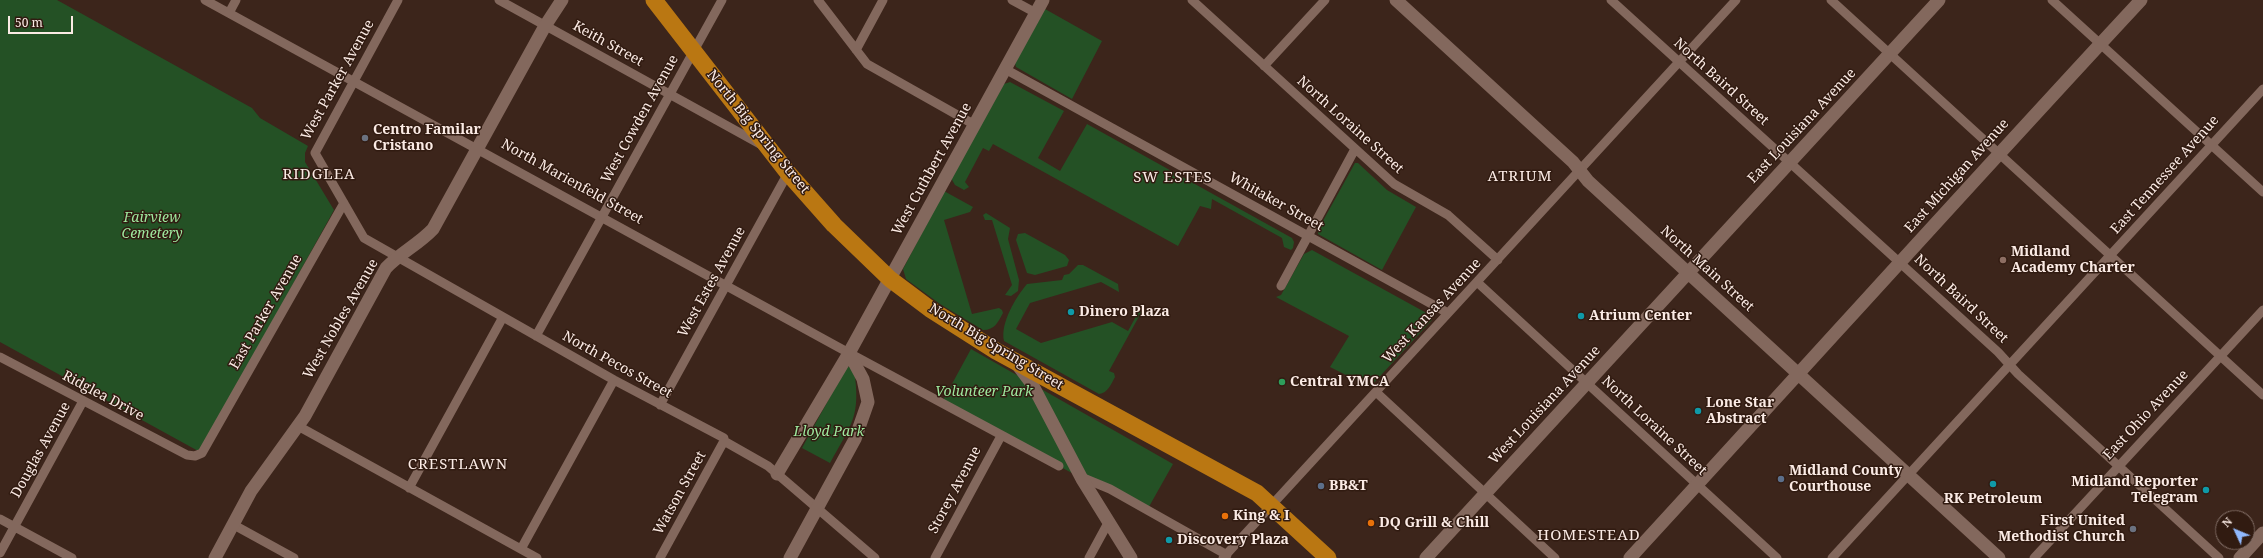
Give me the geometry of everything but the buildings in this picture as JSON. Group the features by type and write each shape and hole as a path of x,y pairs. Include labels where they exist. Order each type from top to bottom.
{"highway":[{"name":"North Big Spring Street","path":"654,0 788,174 834,225 890,279 930,309 1015,361 1257,493 1328,558"}],"street":[{"name":"North Marienfeld Street","path":"205,0 726,286 1059,466"},
{"path":"229,13 236,0"},
{"name":"West Parker Avenue","path":"344,203 315,153 398,0"},
{"name":"Keith Street","path":"499,0 767,148"},
{"name":"West Nobles Avenue","path":"215,558 251,491 298,426 386,268 397,257 419,242 433,229 545,26 562,0"},
{"name":"West Cowden Avenue","path":"536,336 722,0"},
{"path":"818,0 867,64 975,125"},
{"path":"856,50 883,0"},
{"path":"1012,0 1036,13"},
{"name":"West Cuthbert Avenue","path":"777,474 844,350 890,279 1043,0"},
{"name":"North Loraine Street","path":"1192,0 1394,184 1448,214 1498,260"},
{"path":"1264,66 1326,0"},
{"name":"North Main Street","path":"1396,0 1573,162 1588,181 1999,558"},
{"name":"North Baird Street","path":"1611,0 1901,263 2219,558"},
{"name":"West Kansas Avenue","path":"1225,556 1736,0"},
{"path":"1831,0 2263,395"},
{"name":"East Louisiana Avenue","path":"1688,273 1939,0"},
{"path":"2052,0 2263,192"},
{"name":"East Michigan Avenue","path":"1630,558 1901,263 1998,153 2141,0"},
{"name":"Whitaker Street","path":"1005,69 1448,313"},
{"name":"East Tennessee Avenue","path":"1832,558 2263,89"},
{"path":"1281,286 1355,149"},
{"name":"West Estes Avenue","path":"660,405 788,174"},
{"name":"North Pecos Street","path":"344,203 364,238 614,380 724,438 724,441 768,466 875,558"},
{"name":"East Parker Avenue","path":"195,456 202,453 344,203"},
{"name":"West Louisiana Avenue","path":"1426,558 1688,273"},
{"name":"North Loraine Street","path":"1476,282 1777,558"},
{"name":"East Ohio Avenue","path":"2034,558 2263,310"},
{"path":"410,488 503,317"},
{"path":"790,558 855,439 868,402 863,379 844,350"},
{"name":"Ridglea Drive","path":"0,357 83,402 187,455 195,456"},
{"path":"1015,361 1032,384 1081,477 1131,558"},
{"path":"521,549 614,380"},
{"path":"1376,392 1555,558"},
{"name":"Douglas Avenue","path":"0,553 83,402"},
{"path":"298,426 537,558"},
{"name":"Storey Avenue","path":"935,558 1001,436"},
{"name":"Watson Street","path":"660,558 724,441"},
{"path":"1081,477 1110,489 1225,556"},
{"path":"0,519 72,558"},
{"path":"1089,558 1108,523"},
{"path":"234,525 294,558"},
{"path":"2240,558 2263,533"}],"green space":[{"name":"Fairview Cemetery","path":"0,0 57,0 252,108 260,118 308,146 305,153 305,162 334,210 200,452 0,342"},
{"path":"1045,9 1102,41 1072,99 1016,67 1015,63"},
{"path":"1010,82 1064,111 1038,158 1060,171 1087,124 1292,238 1294,242 1293,248 1291,250 1284,247 1282,238 1212,199 1211,209 1200,206 1178,246 993,144 989,151 983,148 965,182 969,187 964,190 955,185 951,178 1004,84"},
{"path":"1355,163 1358,163 1387,190 1416,207 1382,270 1318,234 1319,228"},
{"path":"944,191 973,207 970,212 944,220 972,314 999,308 1002,310 1003,313 996,325 987,330 983,330 940,304 906,279 903,269"},
{"path":"986,213 1010,228 1008,239 1019,280 1018,291 1011,296 1005,295 1012,285 992,220 985,220 983,215"},
{"path":"1025,233 1065,255 1069,260 1067,266 1035,275 1027,273 1016,240 1018,234"},
{"path":"1312,250 1432,316 1432,320 1370,387 1330,367 1349,336 1276,297 1281,295 1304,254"},
{"path":"1078,265 1083,265 1118,284 1119,292 1101,282 1030,303 1016,329 1041,343 1112,322 1128,331 1140,309 1142,311 1109,371 1114,373 1115,377 1107,390 1099,394 1004,341 1004,326 1007,318 1018,296 1027,284 1062,280 1064,275 1069,274"},
{"name":"Volunteer Park","path":"971,349 1173,464 1146,512 941,404"},
{"name":"Lloyd Park","path":"847,366 854,369 856,385 855,409 849,428 830,463 802,448"}],"place":[{"name":"Centro Familar Cristano","path":"365,138"},
{"name":"Midland Academy Charter","path":"2003,260"},
{"name":"Dinero Plaza","path":"1071,312"},
{"name":"Atrium Center","path":"1581,316"},
{"name":"Central YMCA","path":"1282,382"},
{"name":"Lone Star Abstract","path":"1698,411"},
{"name":"Midland County Courthouse","path":"1781,479"},
{"name":"RK Petroleum","path":"1993,484"},
{"name":"BB&T","path":"1321,486"},
{"name":"Midland Reporter Telegram","path":"2206,490"},
{"name":"King & I","path":"1225,516"},
{"name":"DQ Grill & Chill","path":"1371,523"},
{"name":"First United Methodist Church","path":"2133,529"},
{"name":"Discovery Plaza","path":"1169,540"}],"district":[{"name":"RIDGLEA","path":"319,175"},
{"name":"ATRIUM","path":"1520,177"},
{"name":"SW ESTES","path":"1173,178"},
{"name":"CRESTLAWN","path":"458,465"},
{"name":"HOMESTEAD","path":"1589,536"}]}
